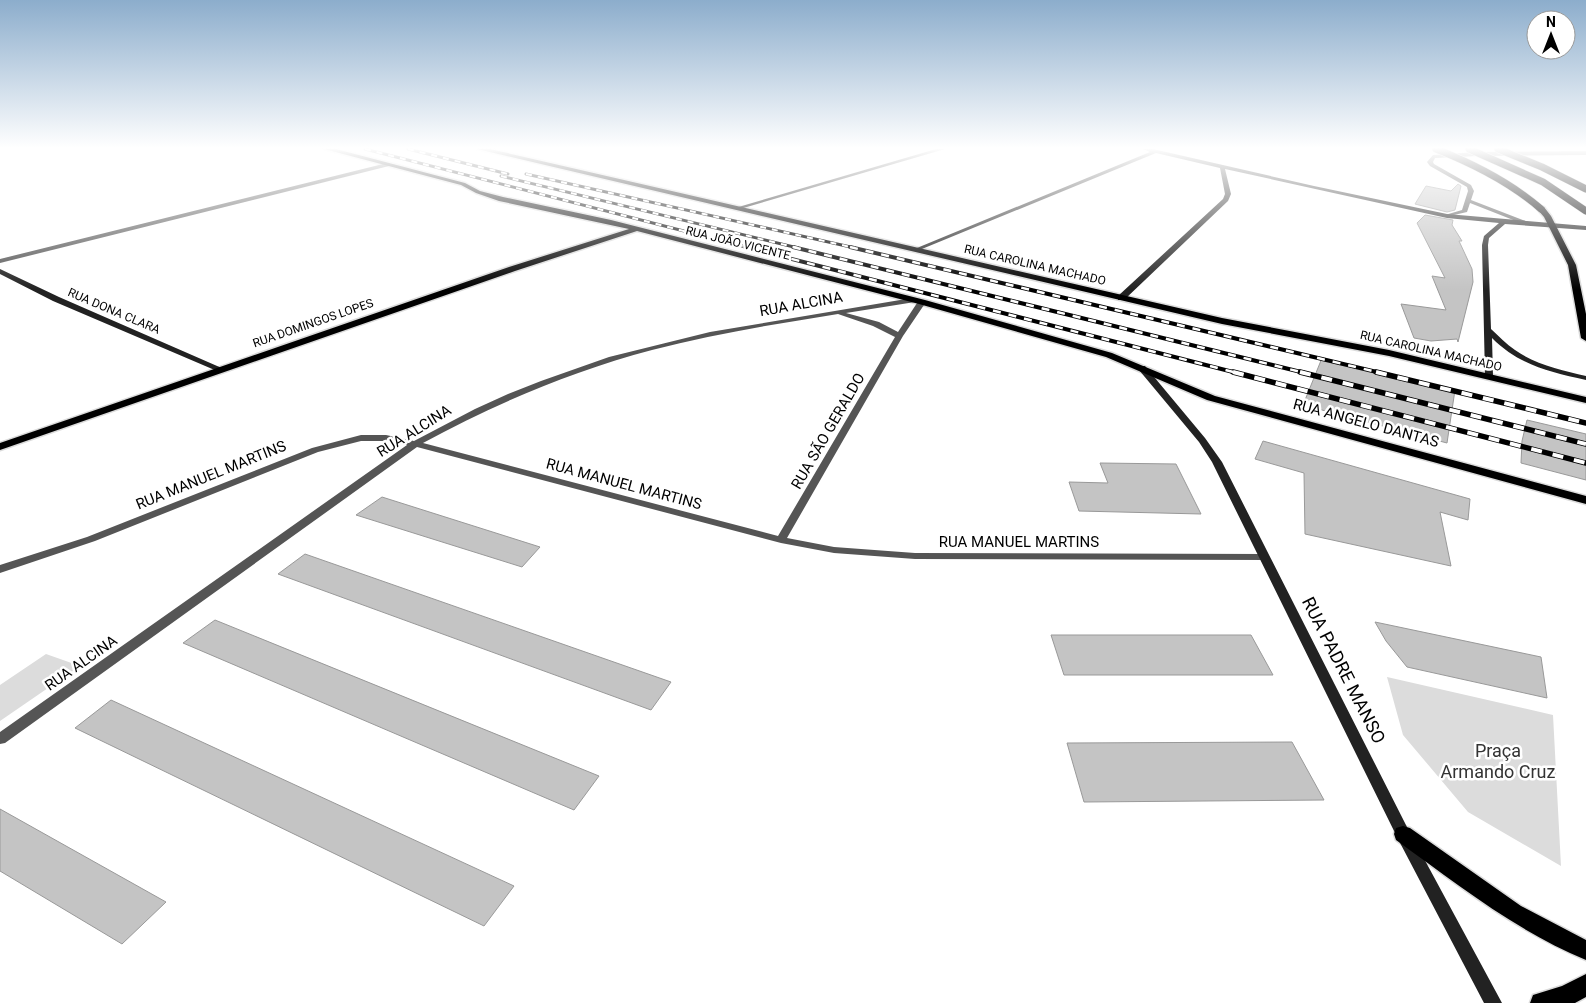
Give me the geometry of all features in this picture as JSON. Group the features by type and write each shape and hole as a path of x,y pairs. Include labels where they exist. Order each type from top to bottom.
{"main road":[{"name":"RUA JOÃO VICENTE","path":"491,196 558,209 917,301 1109,355 1142,368"},
{"name":"RUA CAROLINA MACHADO","path":"684,196 1222,322 1366,348 1586,400"},
{"path":"1527,196 1542,209 1571,264 1575,276 1586,338"},
{"path":"1563,196 1586,211"},
{"name":"RUA DOMINGOS LOPES","path":"0,446 512,269 636,229"},
{"name":"RUA ANGELO DANTAS","path":"1142,368 1211,398 1586,500"},
{"path":"1403,834 1510,911 1570,944 1586,950"},
{"path":"1541,1003 1566,996 1586,985"}],"street":[{"path":"0,261 259,196"},
{"path":"738,208 781,196"},
{"path":"915,250 1047,196"},
{"path":"1121,298 1226,200 1227,196"},
{"path":"1352,196 1447,216 1586,228"},
{"path":"1447,216 1465,211 1470,196"},
{"path":"1469,201 1526,223"},
{"path":"1489,376 1485,245 1486,237 1504,222"},
{"name":"RUA DONA CLARA","path":"0,271 56,299 220,369"},
{"name":"RUA ALCINA","path":"0,739 415,444 455,422 557,377 682,340 917,301"},
{"name":"RUA SÃO GERALDO","path":"781,540 899,336 917,301"},
{"path":"837,313 876,324 899,336"},
{"path":"1488,330 1512,352 1521,357 1543,366 1586,378"},
{"name":"RUA PADRE MANSO","path":"1142,368 1217,462 1403,834 1493,1003"},
{"name":"RUA MANUEL MARTINS","path":"0,570 91,539 315,450 361,438 386,438 415,444 781,540 834,550 915,556 1266,558"}],"green space":[{"path":"46,654 80,666 0,721 0,685"},
{"name":"Praça Armando Cruz","path":"1387,677 1553,715 1561,866 1468,812 1403,735"}],"building":[{"path":"1420,196 1459,196 1455,210 1447,212 1415,204"},
{"path":"1425,215 1453,220 1452,225 1462,241 1459,241 1472,269 1473,282 1458,342 1457,339 1431,341 1414,338 1401,304 1446,310 1432,276 1445,278 1417,223"},
{"path":"1322,358 1455,390 1447,443 1303,405"},
{"path":"1527,420 1586,434 1586,480 1521,463 1522,441"},
{"path":"1263,441 1470,499 1468,520 1440,512 1451,566 1305,534 1304,473 1255,459"},
{"path":"1100,463 1176,464 1201,514 1079,511 1069,482 1108,483"},
{"path":"382,497 540,547 522,567 356,515"},
{"path":"305,554 671,682 651,710 278,574"},
{"path":"215,620 599,776 574,810 183,643"},
{"path":"1375,622 1541,657 1547,698 1407,667 1386,641"},
{"path":"1051,635 1251,635 1273,675 1064,675"},
{"path":"111,700 514,886 484,926 75,728"},
{"path":"1292,742 1324,800 1084,802 1067,743"},
{"path":"0,809 166,902 122,944 0,871"}],"railway":[{"path":"547,196 750,248"},
{"path":"583,196 798,248"},
{"path":"623,196 855,248"},
{"path":"745,247 1237,373"},
{"path":"793,247 1305,373"},
{"path":"850,247 1381,373"},
{"path":"1233,372 1586,463"},
{"path":"1300,372 1586,444"},
{"path":"1376,372 1586,423"}]}
